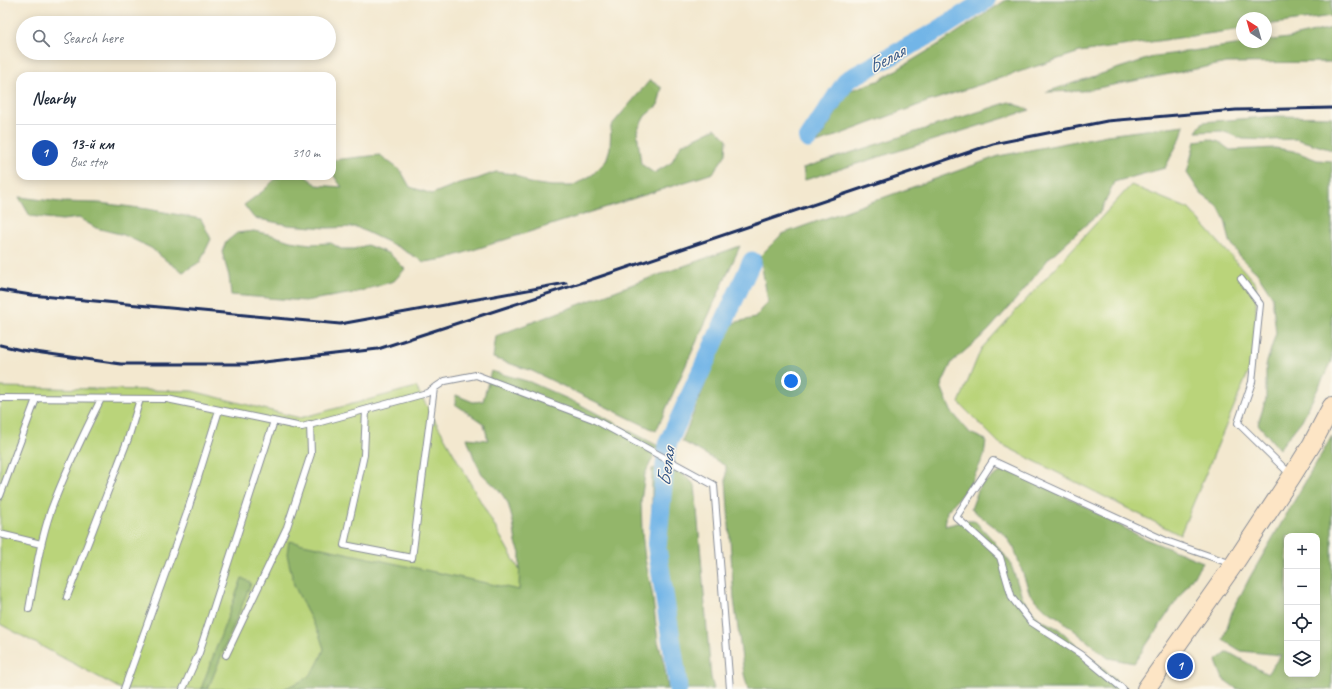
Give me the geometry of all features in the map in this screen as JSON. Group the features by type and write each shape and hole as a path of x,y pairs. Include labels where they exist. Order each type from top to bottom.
{"main road":[{"path":"1146,689 1234,564 1292,476 1312,444 1332,406"}],"lane":[{"path":"1241,280 1260,304 1252,382 1238,423 1292,476"},
{"path":"0,398 167,399 302,427 427,394 446,381 476,375 593,419 714,485 730,689"},
{"path":"366,410 364,455 344,545 412,558 434,388"},
{"path":"0,496 36,399"},
{"path":"29,609 41,544 54,504 76,450 101,399"},
{"path":"67,597 128,439 140,399"},
{"path":"124,689 187,513 219,410"},
{"path":"183,689 199,653 274,421"},
{"path":"226,655 287,528 311,454 310,424"},
{"path":"1123,689 1082,655 1031,622 1012,598 1000,556 956,517 993,461 1166,541 1234,564"},
{"path":"0,534 41,544"}],"green space":[{"path":"1006,0 1332,0 1332,16 1272,24 1272,12 1236,12 1236,30 1080,52 927,102 817,143 851,90 878,81 941,43"},
{"path":"1332,28 1332,62 1227,63 1082,91 1046,92 1156,56 1236,45 1236,48 1272,48 1272,40"},
{"path":"650,80 662,88 658,105 645,116 637,131 641,164 654,173 671,163 681,145 716,128 727,139 726,154 713,173 445,259 424,262 398,247 356,227 327,228 288,225 254,218 244,205 263,191 274,180 310,180 317,185 342,187 336,178 336,160 380,155 401,171 410,187 432,194 459,183 477,179 496,172 514,174 529,183 552,186 572,186 592,175 606,161 610,148 611,126"},
{"path":"1009,102 1030,110 805,180 803,168"},
{"path":"1277,116 1332,117 1332,150 1296,139 1243,139 1222,131 1196,132 1203,122"},
{"path":"1184,125 1181,137 1165,168 1114,182 1101,211 1049,258 1025,289 988,331 952,362 941,386 951,411 970,433 986,440 984,456 970,485 947,511 945,526 965,521 975,521 1010,562 1023,599 1039,619 1059,629 1120,684 1116,689 748,689 744,674 734,599 726,466 682,441 728,328 736,322 755,318 768,302 760,256 782,234 999,156 1107,135"},
{"path":"1210,139 1219,142 1230,150 1275,148 1294,151 1317,160 1332,161 1332,361 1302,420 1279,449 1258,424 1266,399 1266,365 1276,333 1272,296 1257,273 1241,258 1230,241 1225,220 1218,206 1201,194 1187,173 1195,141"},
{"path":"1131,185 1189,209 1256,284 1256,354 1180,535 999,443 959,403 981,349"},
{"path":"19,197 60,202 99,203 148,209 201,219 211,239 200,262 183,272 151,248 124,235 96,228 79,218 62,220 30,216"},
{"path":"254,231 290,241 310,244 331,243 341,249 354,249 367,245 390,254 405,269 394,281 354,293 305,301 231,295 229,276 222,252 226,242 237,233"},
{"path":"740,246 656,431 532,371 493,358 496,336 636,283"},
{"path":"491,371 530,382 579,404 658,446 645,474 641,501 642,532 658,641 668,689 283,689 305,679 310,675 317,665 324,649 319,634 294,585 287,554 289,541 519,590 520,553 516,543 508,503 499,490 482,474 474,458 467,438 488,440 484,424 455,404 456,395 473,402 483,401"},
{"path":"0,387 192,391 300,418 416,387 533,594 337,660 303,689 121,689 0,624"},
{"path":"1332,436 1332,689 1237,689 1223,679 1216,661 1228,652 1267,674 1281,655 1241,651 1223,640 1232,612 1250,577"},
{"path":"672,464 695,485 711,678 714,689 680,689 681,656 669,602 655,555 652,516 652,469"},
{"path":"1007,468 1060,493 1143,538 1203,562 1134,663 1108,658 1059,618 1045,609 1030,594 1014,548 1005,535 971,509 980,485"},
{"path":"242,578 251,583 208,689 201,689"}],"waterway":[{"name":"Белая","path":"808,139 847,80 937,31 986,0"},
{"name":"Белая","path":"678,689 657,548 667,445 752,261"}],"railway":[{"path":"0,345 21,350 121,364 247,364 378,349 599,277 993,144 1107,121 1236,110 1332,108"},
{"path":"0,290 31,295 340,324 566,283"}],"place":[{"name":"13-й км","path":"1180,666"}]}
